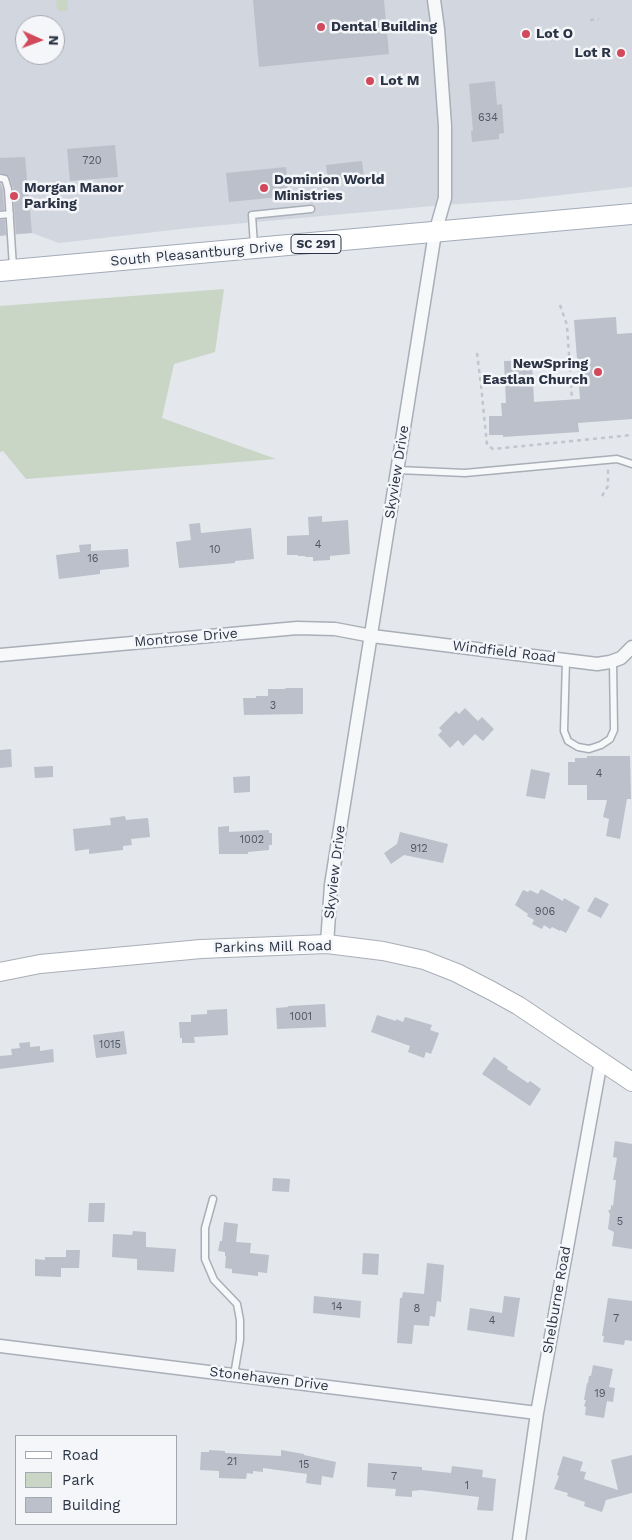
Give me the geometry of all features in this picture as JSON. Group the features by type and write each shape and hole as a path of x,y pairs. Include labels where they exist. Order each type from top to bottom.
{"main road":[{"name":"South Pleasantburg Drive","path":"6,271 632,214"}],"street":[{"name":"Skyview Drive","path":"327,944 331,885 435,233 444,205 446,171 445,126 434,0"},
{"name":"Montrose Drive","path":"0,655 297,628 336,629 372,636"},
{"name":"Windfield Road","path":"372,636 597,664 613,661"},
{"path":"613,661 621,658 632,648"},
{"name":"Parkins Mill Road","path":"0,972 40,964 201,949 327,944 383,950 424,960 457,973 518,1006 632,1082"},
{"name":"Shelburne Road","path":"519,1540 537,1413 601,1061"},
{"name":"Stonehaven Drive","path":"0,1346 537,1413"}],"lane":[{"path":"0,178 5,179 8,189 10,214 6,271"},
{"path":"254,249 252,215 311,209"},
{"path":"0,215 10,214"},
{"path":"398,470 466,473 617,459 632,464"},
{"path":"566,660 564,731 568,741 578,747 589,749 601,745 610,739 614,730 613,661"},
{"path":"213,1199 206,1228 205,1259 214,1280 237,1304 240,1320 240,1340 234,1375"}],"path":[{"path":"590,20 598,19"},
{"path":"560,305 567,325 572,400"},
{"path":"477,353 487,445 493,449 632,435"},
{"path":"481,385 505,383"},
{"path":"602,496 608,486 608,466"}],"shaded area":[{"path":"0,0 632,0 632,187 517,200 190,228 59,243 32,233 0,236"}],"green space":[{"path":"56,0 67,0 68,11 59,11"},
{"path":"224,289 215,352 174,364 162,418 276,459 26,479 3,451 0,452 0,306"}],"building":[{"name":"Dental Building","path":"253,0 384,0 389,54 259,67"},
{"path":"495,81 497,105 502,104 504,133 499,134 499,139 472,142 471,131 473,131 469,84"},
{"path":"115,145 118,177 70,181 67,149"},
{"name":"Morgan Manor Parking","path":"25,157 32,233 16,234 13,188 9,176 0,173 0,158"},
{"path":"362,161 364,178 328,181 326,165"},
{"path":"286,167 289,196 229,202 226,173"},
{"path":"0,183 3,190 4,210 0,210"},
{"path":"0,220 5,220 6,235 0,236"},
{"name":"NewSpring Eastlan Church","path":"616,317 617,334 632,333 632,419 578,423 579,432 503,437 503,435 489,435 489,416 502,416 501,403 506,403 504,361 532,360 534,402 580,399 574,320"},
{"path":"322,516 322,522 348,520 350,554 330,556 330,560 313,561 313,557 287,555 287,536 309,535 308,517"},
{"path":"200,523 201,533 251,528 254,559 235,561 235,563 179,568 176,542 191,540 189,524"},
{"path":"91,544 91,551 128,549 129,567 100,570 100,574 59,579 56,555 80,552 79,545"},
{"path":"303,688 303,714 244,715 243,698 268,696 268,689"},
{"path":"465,708 478,721 482,717 494,729 483,741 475,734 463,746 458,740 450,748 438,735 442,731 439,728 456,711 459,714"},
{"path":"11,749 12,767 0,768 0,750"},
{"path":"587,756 630,756 631,799 627,799 620,839 606,836 609,819 603,817 607,800 587,800 587,785 568,785 568,762 575,762 575,758 587,758"},
{"path":"53,766 53,777 35,778 34,767"},
{"path":"531,769 550,773 545,799 526,796"},
{"path":"250,776 250,792 234,793 233,777"},
{"path":"125,816 126,820 148,818 150,837 131,839 132,845 123,846 123,850 89,854 89,849 75,851 73,829 111,825 110,818"},
{"path":"229,826 229,832 269,830 269,833 272,833 272,845 269,845 269,850 248,852 248,854 219,854 218,827"},
{"path":"400,832 448,844 443,863 404,855 391,864 384,853 397,844"},
{"path":"541,889 563,901 564,898 580,907 566,933 552,927 550,929 544,925 542,929 532,924 534,920 515,905 523,890 528,892 530,890 538,894"},
{"path":"595,897 609,904 601,918 587,911"},
{"path":"325,1004 326,1027 277,1029 276,1008"},
{"path":"227,1009 228,1035 194,1037 195,1043 182,1043 179,1022 191,1022 191,1015 207,1014 207,1010"},
{"path":"377,1015 403,1022 405,1017 432,1025 430,1030 439,1033 431,1054 426,1052 424,1058 408,1052 410,1046 371,1032"},
{"path":"124,1031 127,1054 96,1058 93,1035"},
{"path":"30,1042 30,1047 40,1046 40,1051 53,1049 54,1062 0,1069 0,1056 12,1055 11,1049 20,1048 19,1043"},
{"path":"494,1057 508,1067 507,1069 541,1089 530,1106 482,1074"},
{"path":"615,1141 632,1144 632,1249 612,1246 614,1232 608,1229 610,1214 608,1211 611,1209 611,1205 613,1206 616,1180 613,1180 617,1158 613,1157"},
{"path":"273,1178 290,1179 289,1192 272,1191"},
{"path":"89,1203 105,1203 104,1222 88,1222"},
{"path":"224,1222 238,1224 236,1242 251,1243 250,1253 269,1255 267,1273 258,1272 258,1276 232,1273 232,1269 225,1268 225,1252 218,1251 220,1241 222,1241"},
{"path":"133,1231 146,1232 146,1247 176,1249 174,1272 137,1270 137,1259 112,1257 113,1234 132,1235"},
{"path":"66,1250 80,1250 79,1268 61,1268 61,1277 35,1276 35,1259 45,1260 45,1257 66,1257"},
{"path":"363,1253 379,1254 378,1275 362,1274"},
{"path":"427,1263 444,1265 441,1302 437,1301 435,1317 430,1316 429,1326 414,1325 412,1344 397,1343 400,1298 402,1298 403,1292 424,1294"},
{"path":"314,1296 361,1301 360,1318 313,1313"},
{"path":"504,1296 520,1298 514,1337 467,1330 470,1308 502,1313"},
{"path":"608,1298 632,1301 632,1341 625,1340 624,1345 603,1342 604,1336 602,1336"},
{"path":"593,1365 613,1369 609,1387 615,1388 613,1402 607,1401 604,1418 585,1415 586,1407 584,1406 586,1400 584,1400"},
{"path":"209,1450 225,1451 225,1453 281,1456 281,1450 336,1462 333,1478 322,1476 321,1485 306,1483 307,1474 263,1468 263,1472 253,1471 253,1474 247,1473 246,1479 219,1478 219,1471 200,1470 201,1452 209,1452"},
{"path":"632,1455 632,1493 606,1500 602,1512 584,1506 585,1502 567,1496 568,1493 554,1489 563,1456 583,1462 580,1471 586,1472 584,1479 618,1490 611,1460"},
{"path":"368,1463 422,1467 422,1470 451,1473 452,1466 483,1470 482,1477 496,1479 493,1511 477,1510 479,1497 421,1490 412,1491 412,1497 395,1496 396,1489 367,1487"}],"place":[{"name":"Dental Building","path":"321,27"},
{"name":"Lot O","path":"526,34"},
{"name":"Lot R","path":"621,53"},
{"name":"Lot M","path":"370,81"},
{"name":"Dominion World Ministries","path":"264,188"},
{"name":"Morgan Manor Parking","path":"14,196"},
{"name":"NewSpring Eastlan Church","path":"598,372"}]}
